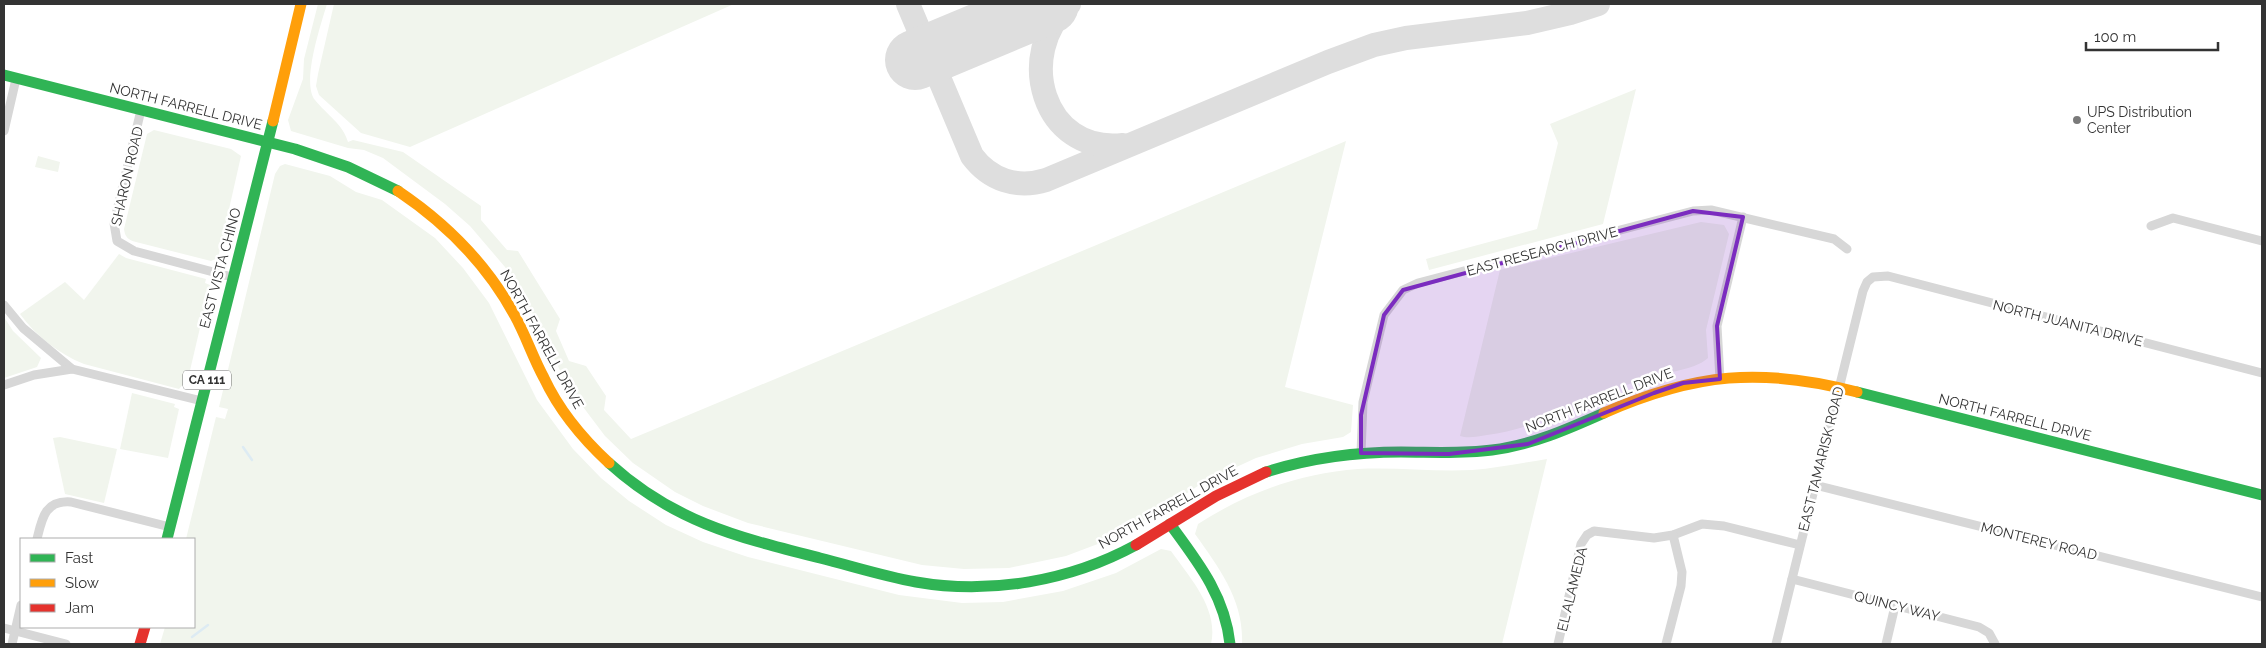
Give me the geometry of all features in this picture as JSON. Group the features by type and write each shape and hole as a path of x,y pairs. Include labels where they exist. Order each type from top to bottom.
{"street":[{"name":"EAST VISTA CHINO","path":"167,538 232,277 268,142 301,4"},
{"name":"NORTH FARRELL DRIVE","path":"4,75 268,142 335,161 379,180 416,202 445,226 480,262 494,282 524,334 548,388 581,434 602,458 633,484 666,507 703,525 741,538 920,583 977,587 1023,583 1085,568 1122,553 1222,491 1263,473 1298,463 1361,453 1449,454 1513,447 1567,430 1621,406 1684,383 1763,376 1794,376 2262,495"},
{"path":"4,131 16,79"},
{"name":"SHARON ROAD","path":"142,110 114,223 117,242 134,252 232,277"},
{"name":"EAST RESEARCH DRIVE","path":"1361,453 1363,402 1384,315 1403,290 1418,284 1693,211 1711,210 1834,239 1847,250"},
{"path":"1720,379 1717,326 1743,217"},
{"path":"2151,226 2173,218 2262,240"},
{"name":"NORTH JUANITA DRIVE","path":"1872,277 1895,278 2262,372"},
{"name":"EAST TAMARISK ROAD","path":"1776,644 1863,291 1866,282 1872,277"},
{"path":"4,305 23,328 72,369"},
{"path":"4,385 34,375 72,369 202,401"},
{"name":"MONTEREY ROAD","path":"1815,485 2262,597"},
{"path":"37,538 42,518 59,501 71,502 170,527"},
{"path":"1170,524 1219,596 1226,616 1230,644"},
{"path":"1666,644 1681,586 1682,572 1673,534 1702,524 1724,526 1800,544"},
{"name":"EL ALAMEDA","path":"1558,644 1581,544 1587,535 1594,531 1604,530 1654,538 1673,534"},
{"name":"QUINCY WAY","path":"1792,579 1979,627 1989,633 1995,644"},
{"path":"1886,644 1896,606"},
{"path":"12,644 20,609"},
{"path":"4,628 66,644"},
{"path":"140,644 145,628"}],"highlighted area":[{"path":"1693,211 1743,217 1717,326 1720,379 1683,383 1528,444 1449,454 1361,453 1361,415 1384,315 1403,290"}],"shaded area":[{"path":"318,4 327,4 311,67 311,92 315,100 339,125 348,142 353,140 403,152 481,206 481,220 507,250 518,251 560,319 556,331 569,361 586,366 606,396 604,410 631,439 1346,141 1285,387 1353,405 1351,432 1343,437 1302,444 1256,458 1204,482 1149,518 1103,542 1066,556 1009,568 964,569 922,565 748,523 703,506 675,492 633,463 605,436 568,387 527,302 505,267 470,226 445,204 383,158 364,150 348,148 291,131 288,120 303,79 304,59"},
{"path":"334,4 734,4 410,147 361,133 319,95 316,86"},
{"path":"1636,89 1603,224 1429,270 1426,259 1537,229 1558,143 1550,124"},
{"path":"154,130 231,149 241,156 218,258 211,261 133,241 126,236 124,229 147,134"},
{"path":"38,156 60,162 58,172 35,167"},
{"path":"285,164 330,176 356,192 382,200 435,238 463,268 489,303 537,400 573,449 601,478 629,501 666,525 703,542 748,557 899,595 962,603 1003,602 1063,591 1116,573 1161,549 1171,551 1194,583 1207,606 1211,618 1211,644 160,644 165,628 195,628 195,538 186,538 216,417 225,419 228,409 219,407 275,174 280,166"},
{"path":"1701,222 1724,225 1729,234 1706,330 1708,358 1685,369 1640,380 1621,387 1565,412 1527,426 1477,437 1460,436 1500,270"},
{"path":"119,254 126,258 206,279 205,283 210,285 188,379 179,389 75,360 57,350 41,337 20,314 65,282 84,300"},
{"path":"4,317 13,331 41,358 37,367 4,378"},
{"path":"132,393 175,404 174,407 179,409 168,458 120,449"},
{"path":"60,437 117,449 104,503 65,494 53,438"},
{"path":"1547,459 1502,644 1242,644 1242,628 1234,599 1221,572 1195,534 1198,524 1235,503 1275,486 1316,475 1358,469 1472,470"}],"waterway":[{"path":"243,447 252,460"},
{"path":"192,637 208,625"}],"taxiway":[{"path":"908,4 972,156 996,177 1015,183 1035,183 1046,180 1328,62 1374,45 1406,38 1527,23 1598,4"},
{"path":"1069,4 1052,25 1043,48 1041,73 1045,97 1056,118 1073,134 1095,144 1123,145"}],"runway":[{"path":"915,60 1049,4"}],"traffic: fast":[{"path":"4,75 295,149 348,167 398,191"},
{"path":"167,538 273,121"},
{"path":"1857,392 2262,495"},
{"path":"1266,472 1299,463 1350,455 1384,452 1469,452 1507,448 1550,436 1604,413"},
{"path":"609,463 658,500 708,525 761,543 916,582 972,587 1029,582 1084,568 1136,545"},
{"path":"1170,524 1209,580 1222,610 1230,644"}],"traffic: slow":[{"path":"273,121 301,4"},
{"path":"398,191 449,231 479,262 515,316 550,390 564,413 609,463"},
{"path":"1604,413 1668,389 1729,378 1790,379 1857,392"}],"traffic: jam":[{"path":"1136,545 1216,496 1266,472"},
{"path":"140,644 145,628"}],"place":[{"name":"UPS Distribution Center","path":"2077,120"}]}
